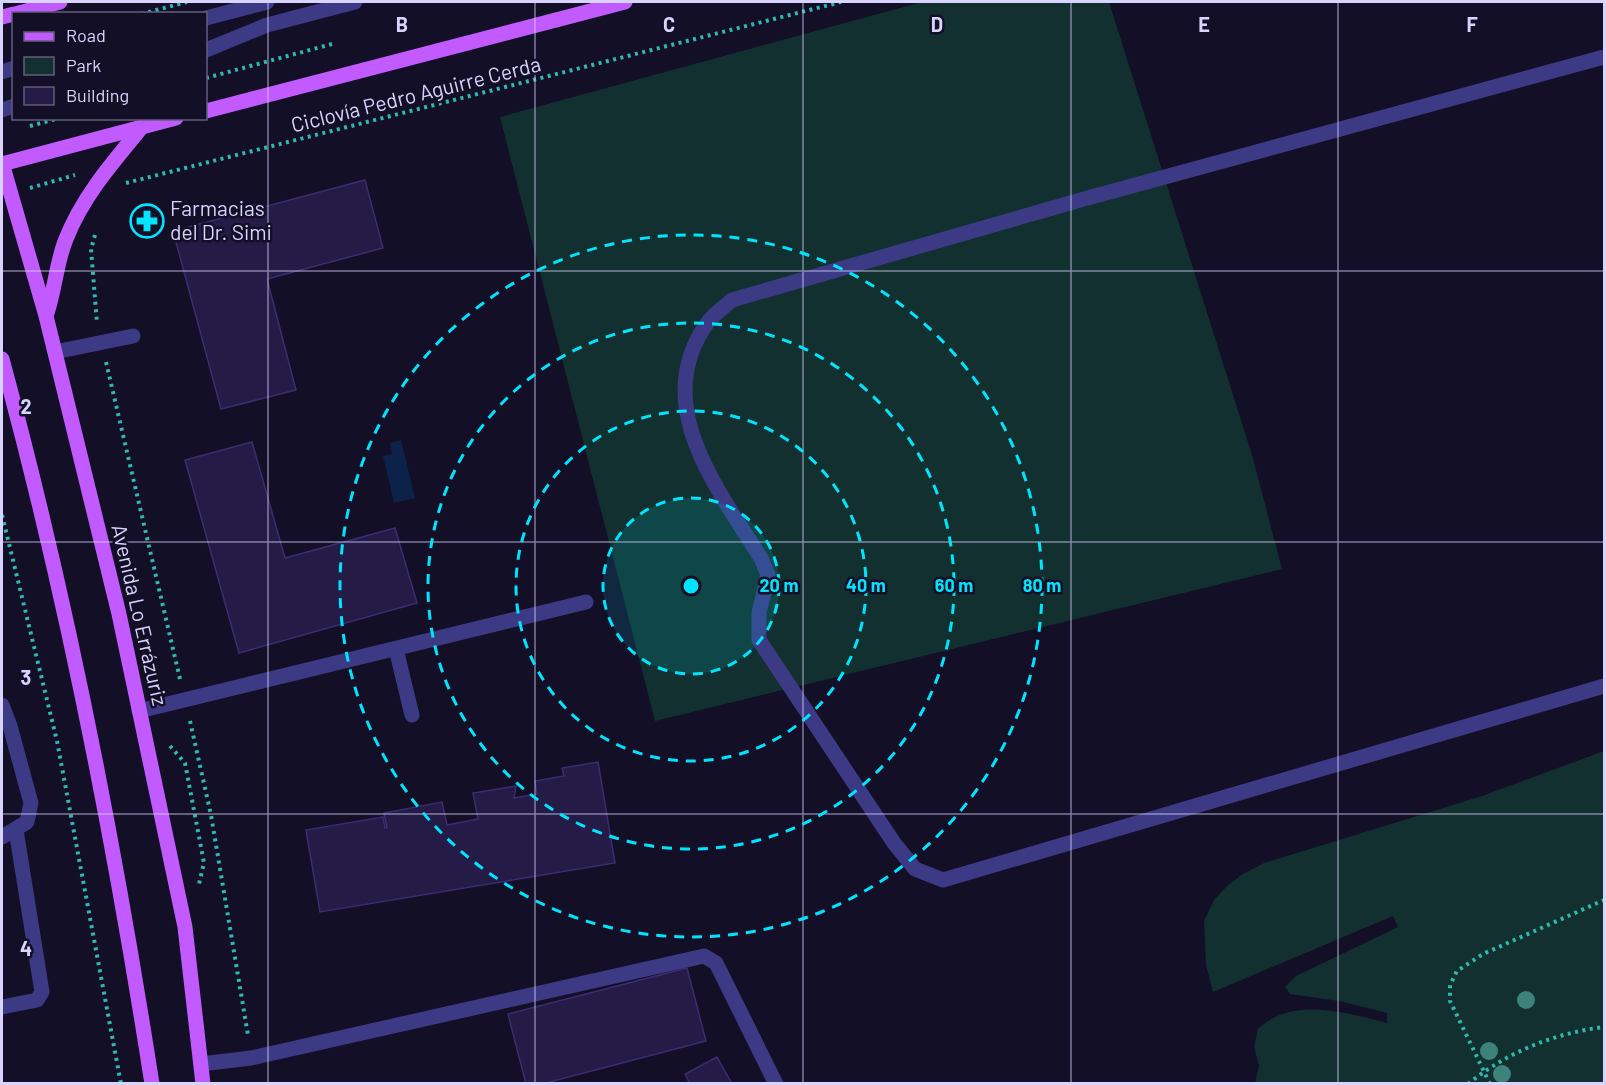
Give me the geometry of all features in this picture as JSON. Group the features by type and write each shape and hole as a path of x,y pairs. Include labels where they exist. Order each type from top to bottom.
{"main road":[{"path":"22,12 60,2"},
{"path":"207,111 625,2"},
{"path":"2,163 168,120"},
{"path":"46,316 65,241 80,208 100,178 142,127"},
{"name":"Avenida Lo Errázuriz","path":"2,163 46,316 119,614 185,927 203,1083"},
{"path":"2,359 39,507 99,771 152,1083"}],"lane":[{"path":"207,18 267,2"},
{"path":"207,50 267,25 355,2"},
{"path":"1605,57 1084,199 732,300 709,320 695,345 686,382 687,419 699,457 762,560 768,574 759,614 759,640 894,843 915,869 943,880 1605,686"},
{"path":"55,352 133,336"},
{"path":"139,711 586,602"},
{"path":"396,649 412,716"},
{"path":"2,705 10,726 30,803 27,822 2,837"},
{"path":"2,1007 37,1000 42,992 16,830"},
{"path":"201,1064 251,1058 704,956 716,963 776,1083"}],"path":[{"path":"149,12 187,2"},
{"name":"Ciclovía Pedro Aguirre Cerda","path":"10,193 87,172 114,186 841,2"},
{"path":"207,78 332,44"},
{"path":"30,126 52,120"},
{"path":"80,208 99,220 91,249 94,309 211,815 251,1058"},
{"path":"2,515 57,741 121,1083"},
{"path":"1490,1083 1450,1001 1450,985 1458,971 1483,954 1605,900"},
{"path":"1468,1083 1515,1053 1545,1040 1605,1027"}],"green space":[{"path":"922,2 1109,2 1252,455 1282,569 655,721 500,117"},
{"path":"1604,751 1604,1083 1255,1083 1259,1066 1254,1047 1258,1029 1272,1019 1303,1010 1320,1010 1387,1023 1387,1013 1339,1001 1290,994 1285,987 1296,976 1398,927 1393,916 1213,992 1206,965 1204,921 1214,900 1228,885 1264,863 1482,796"}],"water":[{"path":"401,440 415,498 394,503 383,456 392,454 390,443"}],"building":[{"path":"365,180 383,248 267,279 296,390 221,409 173,231"},
{"path":"252,442 285,558 395,528 417,603 239,653 185,460"},
{"path":"598,762 615,863 320,912 306,830 383,817 385,828 387,827 384,813 442,802 447,825 478,819 473,793 516,786 514,798 537,794 535,781 564,776 562,768"},
{"path":"687,968 706,1041 542,1084 526,1084 508,1014"},
{"path":"717,1057 732,1084 690,1084 685,1074"}],"place":[{"name":"Farmacias del Dr. Simi","path":"147,221"}]}
